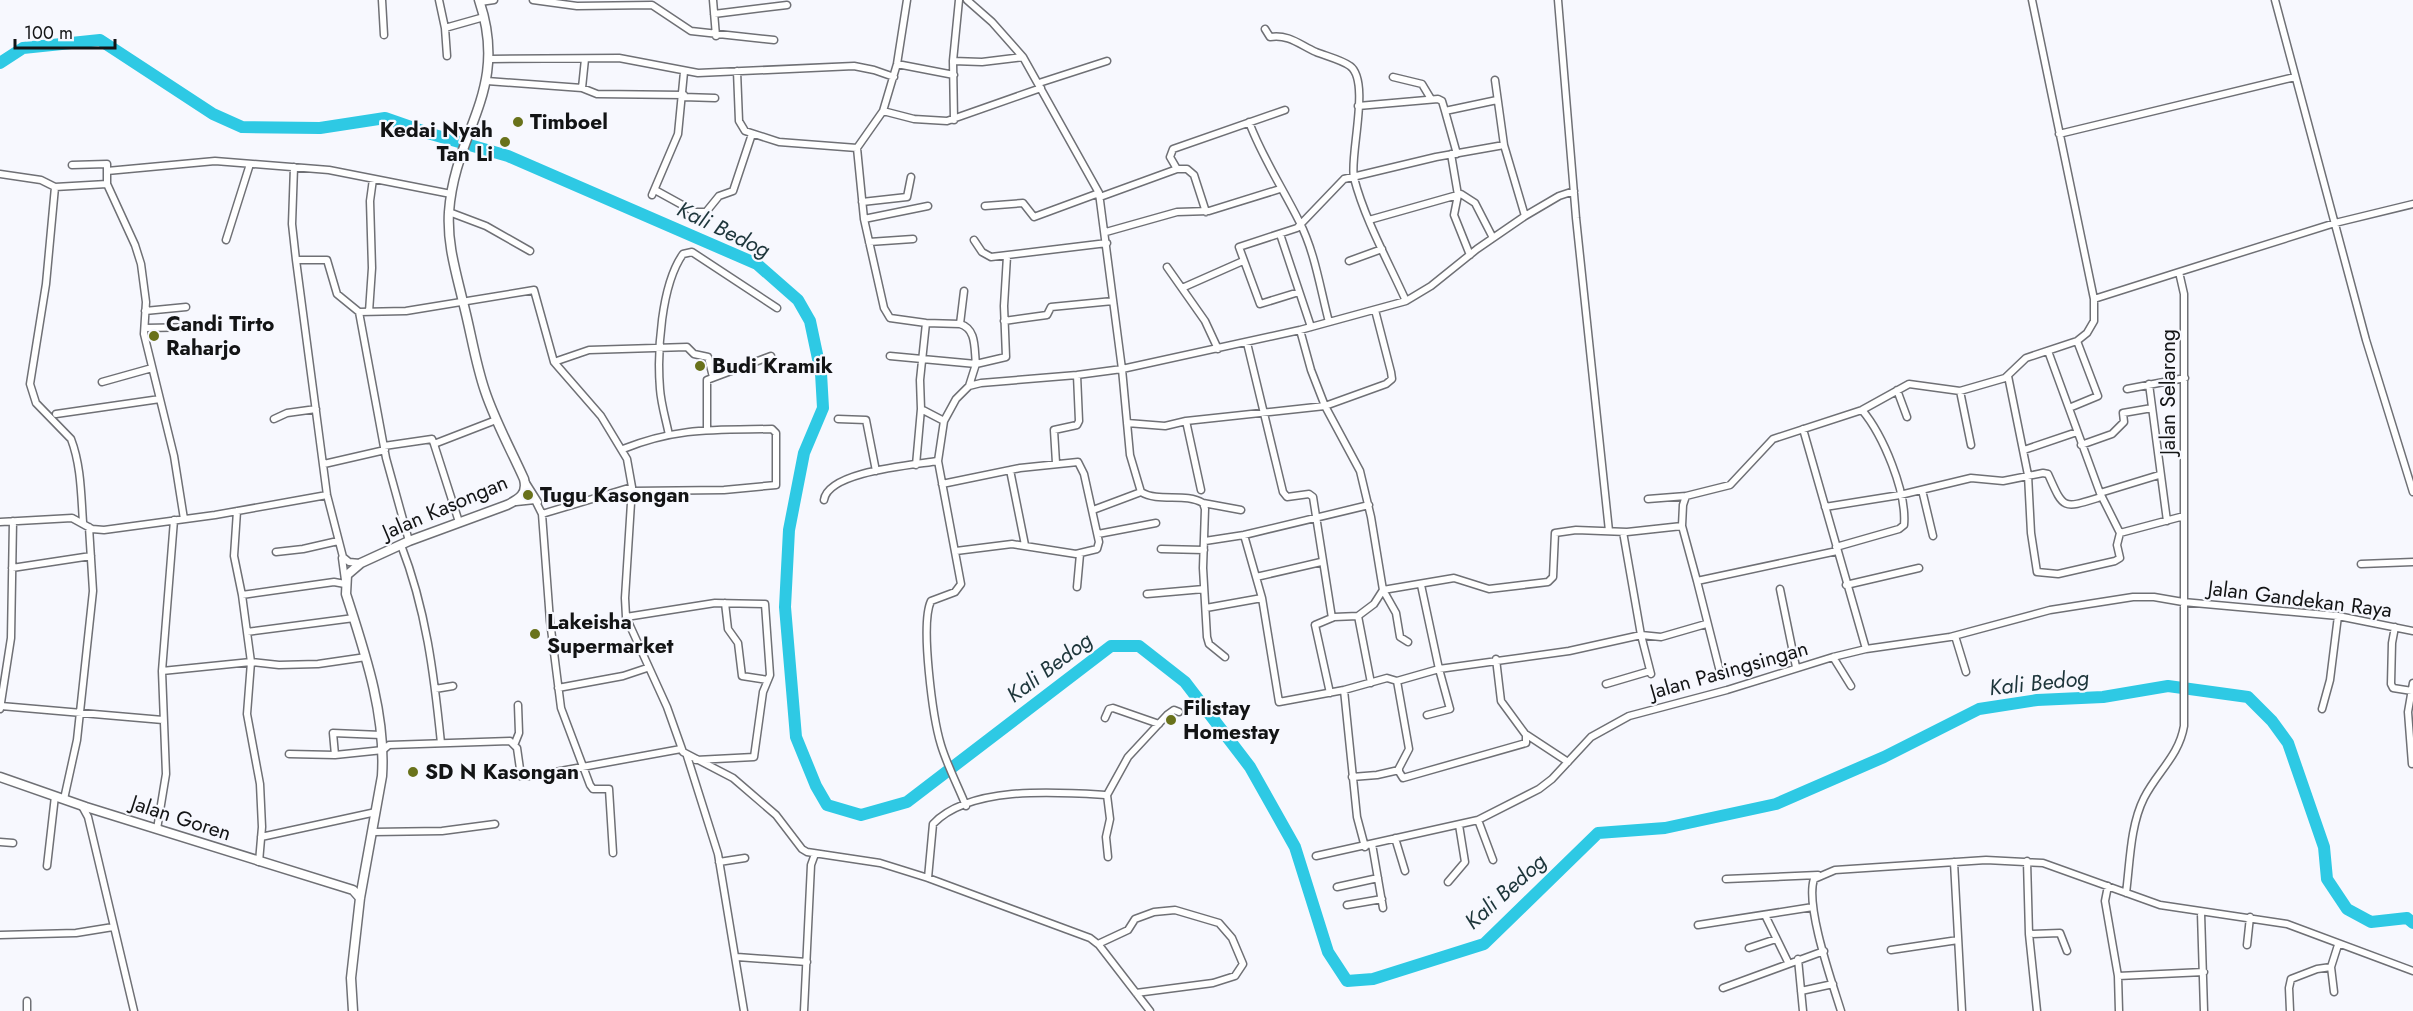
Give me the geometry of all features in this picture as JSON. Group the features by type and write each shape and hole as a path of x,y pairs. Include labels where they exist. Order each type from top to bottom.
{"main road":[{"name":"Jalan Kasongan","path":"345,582 350,572 361,563 405,543 507,504 524,494 524,479 496,420 480,374 450,252 451,194 487,81 490,59 490,45 479,1"},
{"path":"345,582 366,657 383,750 373,832 360,898 351,978 352,1011"},
{"name":"Jalan Goren","path":"0,777 81,805 352,890 360,898"},
{"path":"352,890 362,887"}],"street":[{"path":"382,0 384,35"},
{"path":"439,0 445,28 447,56"},
{"path":"479,1 494,0"},
{"path":"534,0 577,3 652,2 682,27 716,36 774,40"},
{"path":"713,0 716,36"},
{"path":"714,14 787,5 782,0"},
{"path":"908,0 897,64 883,111 857,148 864,219 885,313 894,319 960,324 971,329 976,364 969,386 953,403 944,421 938,461 961,578 959,588 933,599 927,611 931,681 941,746 966,806"},
{"path":"954,120 953,61 959,0"},
{"path":"967,0 992,22 1023,57 1100,195 1127,423 1134,471 1141,492 1149,496 1195,500 1203,504 1241,510"},
{"path":"1560,0 1574,191 1609,531"},
{"path":"1648,499 1686,496 1730,485 1773,439 1862,410 1897,390 1914,384 1960,391 2008,376 2020,362 2077,341 2091,328 2094,299 2032,0"},
{"path":"2275,0 2366,340 2410,471 2413,492"},
{"path":"445,28 484,18"},
{"path":"1265,28 1268,36 1288,36 1300,45 1350,66 1356,75 1358,106 1353,176 1382,249 1406,300"},
{"path":"953,61 1023,57"},
{"path":"490,59 637,60 684,72 854,66 894,77"},
{"path":"582,88 585,59"},
{"path":"883,111 927,121 954,120 1107,61"},
{"path":"897,64 954,75"},
{"path":"737,71 739,121 743,129 752,135 779,142 857,148"},
{"path":"684,72 678,134 653,192 695,212 706,213 719,196 733,191 752,135"},
{"path":"1392,77 1422,84 1431,99"},
{"path":"2059,134 2295,77"},
{"path":"1495,80 1504,145 1525,216"},
{"path":"487,81 582,88 597,94 714,98"},
{"path":"1358,106 1431,99 1442,101 1454,154 1458,195 1454,215 1470,255"},
{"path":"1445,111 1497,100"},
{"path":"1177,169 1170,157 1173,149 1285,110"},
{"path":"1249,122 1280,189 1300,222 1319,277 1329,322"},
{"path":"1299,292 1260,304 1243,261 1240,246 1297,228 1340,180 1504,145"},
{"path":"107,171 182,162 250,164 294,167 373,178 430,192 451,194"},
{"path":"72,165 107,164 107,184 138,254 145,282 145,328 152,368 174,456 184,519"},
{"path":"226,240 250,164"},
{"path":"242,595 345,582 339,541 327,495 296,260 292,224 294,167"},
{"path":"985,206 1023,203 1034,217 1177,169 1187,169 1194,175 1206,212"},
{"path":"0,174 41,180 55,187 107,184"},
{"path":"862,202 907,197 911,177"},
{"path":"369,312 372,268 370,201 373,178"},
{"path":"47,866 60,798 77,740 93,591 91,556 80,477 73,446 71,440 36,404 30,384 46,284 55,187"},
{"path":"1106,232 1177,212 1206,212 1280,189"},
{"path":"969,386 1022,378 1077,375 1122,369 1218,350 1375,310 1406,300 1431,286 1525,216 1559,196 1574,191"},
{"path":"1370,220 1458,195 1472,198 1493,238"},
{"path":"2094,299 2335,223 2413,204"},
{"path":"864,219 928,206"},
{"path":"449,212 486,226 530,251"},
{"path":"1280,234 1311,327"},
{"path":"869,242 913,240"},
{"path":"974,240 985,255 1007,256 1107,243"},
{"path":"1349,261 1382,249"},
{"path":"669,435 660,390 659,348 671,280 681,258 687,252 692,252 777,308"},
{"path":"890,356 976,364 1006,357 1004,321 1007,256"},
{"path":"296,260 327,260 337,294 359,312 406,311 534,290 554,362 601,416 623,449 629,465 632,489 625,598 626,617 647,668 667,707 681,749 687,756 733,777 776,815 802,849 811,865"},
{"path":"1182,288 1243,261"},
{"path":"1167,267 1205,321 1218,350"},
{"name":"Jalan Selarong","path":"2126,893 2137,817 2151,785 2180,743 2185,585 2185,378 2184,294 2179,272"},
{"path":"960,324 964,291"},
{"path":"1004,321 1047,315 1051,307 1113,301"},
{"path":"145,311 186,307"},
{"path":"1127,423 1165,426 1186,421 1325,406 1386,384 1392,379 1375,310"},
{"path":"359,312 384,448 428,632 441,743"},
{"path":"916,465 926,323"},
{"path":"145,328 198,327"},
{"path":"1300,330 1311,370 1325,406 1355,459 1369,505 1383,590 1396,613 1400,637 1408,642"},
{"path":"2069,408 2098,397 2077,341"},
{"path":"1247,343 1283,492 1287,497 1311,495 1332,618"},
{"path":"554,362 589,350 690,347 694,354 705,354 713,377"},
{"path":"2008,376 2028,475 2031,533 2037,572 2058,574 2115,561 2120,558 2117,545 2120,533 2101,495 2081,445 2048,351"},
{"path":"707,429 705,383 713,377 771,356"},
{"path":"102,382 152,368"},
{"path":"1056,463 1054,430 1077,425 1079,422 1077,375"},
{"path":"2127,389 2185,378"},
{"path":"2149,384 2159,475 2167,522"},
{"path":"1897,390 1907,417"},
{"path":"1960,391 1971,445"},
{"path":"56,414 160,399"},
{"path":"2081,445 2120,429 2124,422 2123,413 2152,408"},
{"path":"274,419 287,413 315,409"},
{"path":"921,409 944,421"},
{"path":"1697,581 1837,549 1902,527 1905,521 1900,495 1880,436 1862,410"},
{"path":"838,418 867,420 876,471"},
{"path":"434,444 496,420"},
{"path":"1186,421 1201,490"},
{"path":"542,514 632,489 724,490 776,485 774,430 707,429 669,435 623,449"},
{"path":"1803,429 1864,644"},
{"path":"2024,450 2077,432"},
{"path":"324,464 384,448 432,439 459,522"},
{"path":"824,500 828,491 846,479 876,471 938,461"},
{"path":"942,484 1010,470 1078,462 1082,465 1098,534 1098,547 1080,554 1025,545 1002,545 956,551"},
{"path":"1010,470 1025,545"},
{"path":"1825,507 1900,495 1971,478 2003,481 2028,475 2048,474 2057,498 2066,504 2078,504 2159,475"},
{"path":"524,479 538,502 542,514 550,621 564,719 591,788 609,789 613,853"},
{"path":"1922,490 1933,536"},
{"path":"1093,510 1141,492"},
{"path":"0,522 64,518 104,530 237,511 327,495"},
{"path":"1686,496 1682,526 1719,668"},
{"path":"507,504 533,499 538,502"},
{"path":"1203,504 1206,523 1204,589 1208,642 1226,657"},
{"path":"1205,541 1244,535 1369,505"},
{"path":"237,511 233,550 242,595 250,662 247,714 260,784 259,862"},
{"path":"2120,533 2184,516"},
{"path":"157,829 166,774 162,671 174,520"},
{"path":"13,521 11,638 0,708 163,720"},
{"path":"1098,534 1156,523"},
{"path":"1330,693 1315,626 1332,618 1358,616 1374,604 1383,590 1454,578 1490,589 1548,582 1553,577 1555,533 1623,532 1682,526"},
{"path":"1606,684 1650,673 1623,532"},
{"path":"1244,535 1262,598 1279,702 1392,678 1397,681 1439,669 1496,659 1569,651 1641,635 1661,637 1706,624"},
{"path":"276,552 339,541"},
{"path":"1161,549 1204,550"},
{"path":"341,551 346,561 361,563"},
{"path":"1077,587 1080,554"},
{"path":"12,568 91,556"},
{"path":"1256,577 1321,562"},
{"path":"2361,564 2413,562"},
{"path":"1846,585 1919,568"},
{"path":"1420,585 1450,709 1427,715"},
{"path":"1147,594 1204,589"},
{"path":"1780,589 1795,665"},
{"name":"Jalan Pasingsingan","path":"1316,856 1478,820 1539,789 1591,738 1614,722 1795,665 1833,657 1864,644 1955,636 2050,610 2082,604 2143,596 2184,600"},
{"path":"1206,608 1262,598"},
{"name":"Jalan Gandekan Raya","path":"2184,600 2338,616 2413,631"},
{"path":"626,617 726,603 765,604 768,680 763,692 754,756 695,760"},
{"path":"726,603 728,629 738,643 742,676 768,680"},
{"path":"1358,616 1371,683"},
{"path":"2322,709 2335,654 2338,616"},
{"path":"247,632 354,618"},
{"path":"2395,627 2392,642 2391,684 2393,688 2412,687 2408,712 2412,764"},
{"path":"1955,636 1966,672"},
{"path":"162,671 250,662 279,665 318,664 366,657"},
{"path":"1833,657 1851,686"},
{"path":"1496,659 1502,705 1526,735 1567,761"},
{"path":"558,688 623,676 647,668"},
{"path":"1397,681 1409,749 1399,770"},
{"path":"435,689 453,686"},
{"path":"1344,690 1352,777 1362,835 1378,878 1383,908"},
{"path":"518,705 519,733 515,743 521,776 548,775 630,756 681,749"},
{"path":"1105,718 1109,709 1113,708 1159,724"},
{"path":"1108,857 1106,837 1110,819 1107,795 1128,757 1171,712 1179,712"},
{"path":"335,755 333,733 381,735"},
{"path":"1399,770 1403,778 1463,762 1522,745 1527,741 1526,735"},
{"path":"289,754 335,755 383,750 389,745 510,741 515,743"},
{"path":"687,756 719,862 737,957 744,1011"},
{"path":"1352,777 1399,770"},
{"path":"928,878 933,824 966,806 1004,795 1067,793 1107,795"},
{"path":"81,805 88,817 134,1011"},
{"path":"88,817 91,812 97,810"},
{"path":"261,837 376,812"},
{"path":"1478,820 1493,860"},
{"path":"373,832 442,831 495,824"},
{"path":"1448,882 1465,862 1459,825"},
{"path":"1395,838 1405,871"},
{"path":"0,842 13,843"},
{"path":"802,849 815,854 880,863 928,878 1090,938 1098,944 1150,1011"},
{"path":"804,1011 811,865 815,854"},
{"path":"719,862 745,858"},
{"path":"2028,861 2029,934 2037,1011"},
{"path":"1726,879 1819,875 1835,870 1954,862 2028,861 2043,863 2160,905 2201,913 2250,917 2287,924 2413,972"},
{"path":"1954,862 1962,1011"},
{"path":"1819,875 1812,886 1814,907 1841,1011"},
{"path":"1337,887 1378,878"},
{"path":"2108,886 2105,902 2118,976 2119,1011"},
{"path":"1347,905 1382,899"},
{"path":"1698,925 1814,907"},
{"path":"1098,944 1128,930 1135,919 1154,912 1175,910 1219,923 1237,947 1243,964 1235,976 1213,983 1136,993"},
{"path":"2201,913 2204,1011"},
{"path":"1765,915 1788,962"},
{"path":"2247,945 2250,917"},
{"path":"0,935 76,933 113,927"},
{"path":"2029,934 2060,933 2067,951"},
{"path":"1749,948 1776,939"},
{"path":"1891,950 1958,940"},
{"path":"2334,992 2331,967 2338,945"},
{"path":"1723,988 1788,962 1824,951"},
{"path":"737,957 807,962"},
{"path":"1798,959 1803,1011"},
{"path":"2290,1011 2291,979 2317,969 2331,967"},
{"path":"2118,976 2204,972"},
{"path":"1801,990 1833,984"},
{"path":"27,1001 27,1011"}],"waterway":[{"name":"Kali Bedog","path":"0,63 23,48 100,40 213,114 242,127 320,128 385,118 508,156 757,264 798,300 810,321 821,373 823,408 804,453 789,530 785,607 796,737 816,786 827,805 861,815 907,802 1111,646 1139,646 1185,682 1250,767 1295,847 1328,952 1347,981 1373,979 1484,944 1598,833 1665,828 1776,804 1884,757 1979,709 2037,700 2103,697 2168,686 2248,697 2272,721 2288,743 2324,847 2327,879 2347,909 2371,922 2407,918 2413,923"}],"place":[{"name":"Timboel","path":"518,122"},
{"name":"Kedai Nyah Tan Li","path":"505,142"},
{"name":"Candi Tirto Raharjo","path":"154,336"},
{"name":"Budi Kramik","path":"700,366"},
{"name":"Tugu Kasongan","path":"528,495"},
{"name":"Lakeisha Supermarket","path":"535,634"},
{"name":"Filistay Homestay","path":"1171,720"},
{"name":"SD N Kasongan","path":"413,772"}]}
